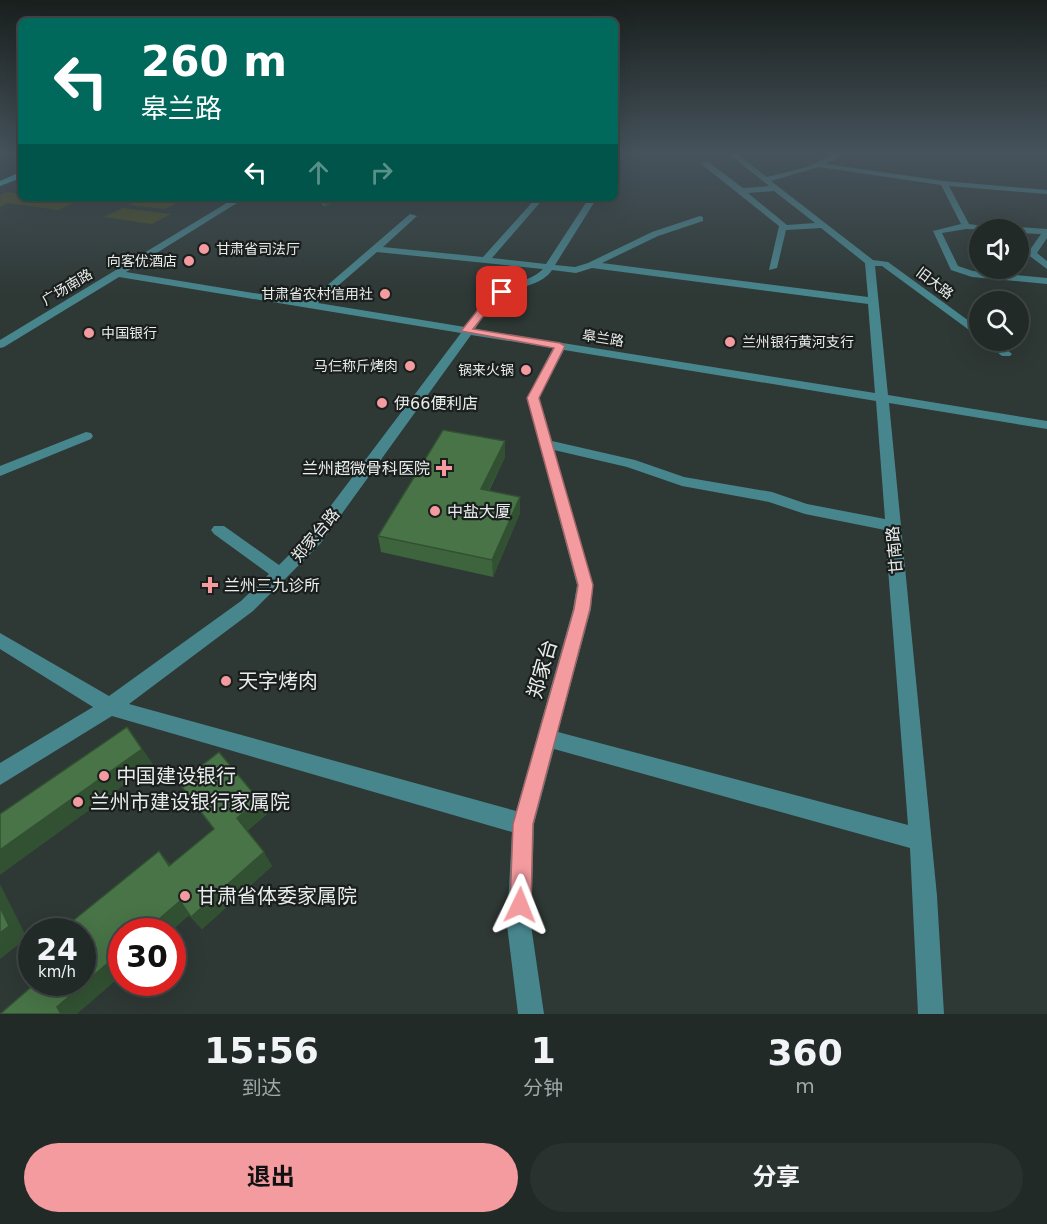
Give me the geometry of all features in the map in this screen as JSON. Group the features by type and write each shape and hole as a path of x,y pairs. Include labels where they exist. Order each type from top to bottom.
{"street":[{"path":"753,200 783,225 772,268"},
{"path":"791,200 870,262"},
{"path":"953,200 966,226"},
{"name":"广场南路","path":"0,345 236,201"},
{"path":"484,262 537,201"},
{"path":"550,267 591,201"},
{"path":"310,305 413,216"},
{"path":"375,249 576,270 655,234 700,219"},
{"path":"782,228 822,225"},
{"path":"969,226 937,231 954,268 972,274 1047,281"},
{"path":"1029,231 1047,232"},
{"path":"1047,232 1032,254 1047,266"},
{"name":"甘南路","path":"870,262 920,840 931,1014"},
{"name":"旧大路","path":"870,262 885,264 969,327"},
{"path":"591,265 873,301"},
{"name":"郑家台路","path":"0,775 110,707 247,606 314,540 493,297 513,286 541,276 550,267"},
{"name":"皋兰路","path":"119,274 1047,425"},
{"name":"郑家台","path":"531,1014 519,925 523,824 582,609 585,585 533,398 560,346"},
{"path":"1002,351 1006,354"},
{"path":"0,471 86,436"},
{"path":"545,444 630,463 682,481 772,497 805,509 892,526"},
{"path":"219,530 266,566 281,573"},
{"path":"0,640 110,707 523,824"},
{"path":"546,738 920,840"}],"green space":[{"path":"0,200 77,201 58,210 7,203 0,207"},
{"path":"136,201 177,203 165,209 129,205"},
{"path":"123,208 171,214 152,224 104,217"}],"building":[{"name":"中盐大厦","path":"443,430 505,441 481,489 520,497 492,560 378,536"},
{"path":"127,727 142,749 0,850 0,814"},
{"path":"219,752 259,800 237,818 264,852 191,917 180,901 160,918 108,918 108,963 96,973 96,918 76,918 159,851 169,866 214,829 179,783"},
{"path":"0,907 9,926 0,933"},
{"path":"21,996 70,996 57,1007 61,1014 0,1014"}],"place":[{"name":"甘肃省司法厅","path":"204,249"},
{"name":"向客优酒店","path":"189,261"},
{"name":"甘肃省农村信用社","path":"385,294"},
{"name":"中国银行","path":"89,333"},
{"name":"兰州银行黄河支行","path":"730,342"},
{"name":"马仨称斤烤肉","path":"410,366"},
{"name":"锅来火锅","path":"526,370"},
{"name":"伊66便利店","path":"382,403"},
{"name":"兰州超微骨科医院","path":"444,468"},
{"name":"中盐大厦","path":"435,511"},
{"name":"兰州三九诊所","path":"210,585"},
{"name":"天字烤肉","path":"226,681"},
{"name":"中国建设银行","path":"104,776"},
{"name":"兰州市建设银行家属院","path":"78,802"},
{"name":"甘肃省体委家属院","path":"185,896"}],"route":[{"path":"502,292 493,297 466,331 560,346 533,398 585,585 582,609 523,824 520,905"}]}
